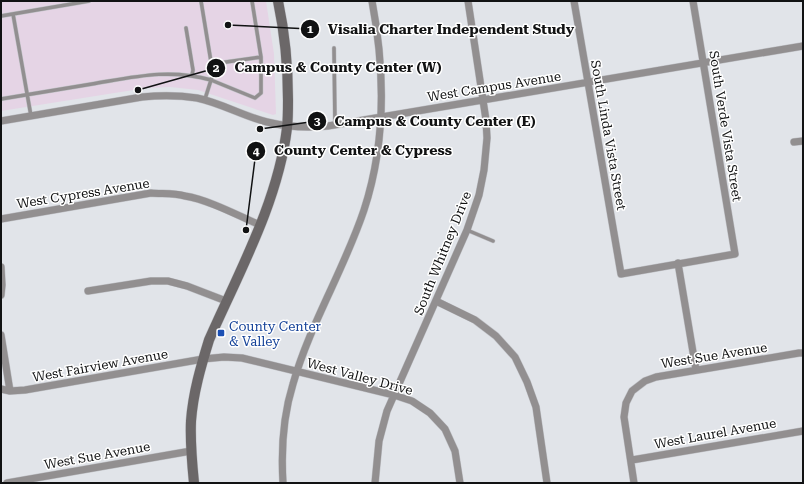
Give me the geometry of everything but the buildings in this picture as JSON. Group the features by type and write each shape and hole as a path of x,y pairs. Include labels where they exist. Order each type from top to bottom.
{"street":[{"path":"194,483 191,451 191,421 194,394 208,340 260,225 271,197 281,163 288,126 288,72 284,28 278,1"},
{"path":"283,483 282,461 284,428 291,392 302,354 346,255 364,210 374,172 381,117 381,64 378,29 372,1"},
{"name":"South Whitney Drive","path":"375,483 379,441 387,411 467,230 479,196 484,170 487,138 483,100 468,1"},
{"name":"South Linda Vista Street","path":"574,1 621,274 678,263"},
{"name":"South Verde Vista Street","path":"678,263 735,254 693,1"},
{"name":"West Campus Avenue","path":"1,121 142,97 163,95 204,100 266,122 310,128 588,83 803,46"},
{"path":"794,142 803,141"},
{"name":"West Cypress Avenue","path":"1,219 151,193 185,196 203,201 260,225"},
{"path":"678,263 696,370"},
{"path":"1,268 1,295"},
{"path":"88,291 151,281 168,281 226,300"},
{"path":"436,301 475,320 496,336 515,356 536,407 547,483"},
{"path":"1,335 10,391"},
{"name":"West Sue Avenue","path":"632,460 624,417 626,403 632,391 645,381 656,377 803,353"},
{"name":"West Valley Drive","path":"203,359 224,357 242,358 394,395 412,401 430,413 445,429 454,451 460,483"},
{"name":"West Fairview Avenue","path":"1,389 10,391 25,390 203,359"},
{"name":"West Laurel Avenue","path":"632,460 803,430"},
{"name":"West Sue Avenue","path":"7,483 191,451"},
{"path":"632,460 634,483"}],"lane":[{"path":"1,16 89,1"},
{"path":"202,1 213,74 204,100"},
{"path":"1,99 149,74 176,73 211,80 255,98 261,93 261,56 252,1"},
{"path":"13,14 31,116"},
{"path":"186,28 193,70 192,75"},
{"path":"334,48 335,125"},
{"path":"212,64 261,56"},
{"path":"467,230 493,241"}],"shaded area":[{"path":"1,1 266,1 274,54 276,114 273,115 198,90 170,87 146,88 1,111"}],"place":[{"name":"Visalia Charter Independent Study","path":"228,25"},
{"name":"Campus & County Center (W)","path":"138,90"},
{"name":"Campus & County Center (E)","path":"260,129"},
{"name":"County Center & Cypress","path":"246,230"},
{"name":"County Center & Valley","path":"221,333"}]}
